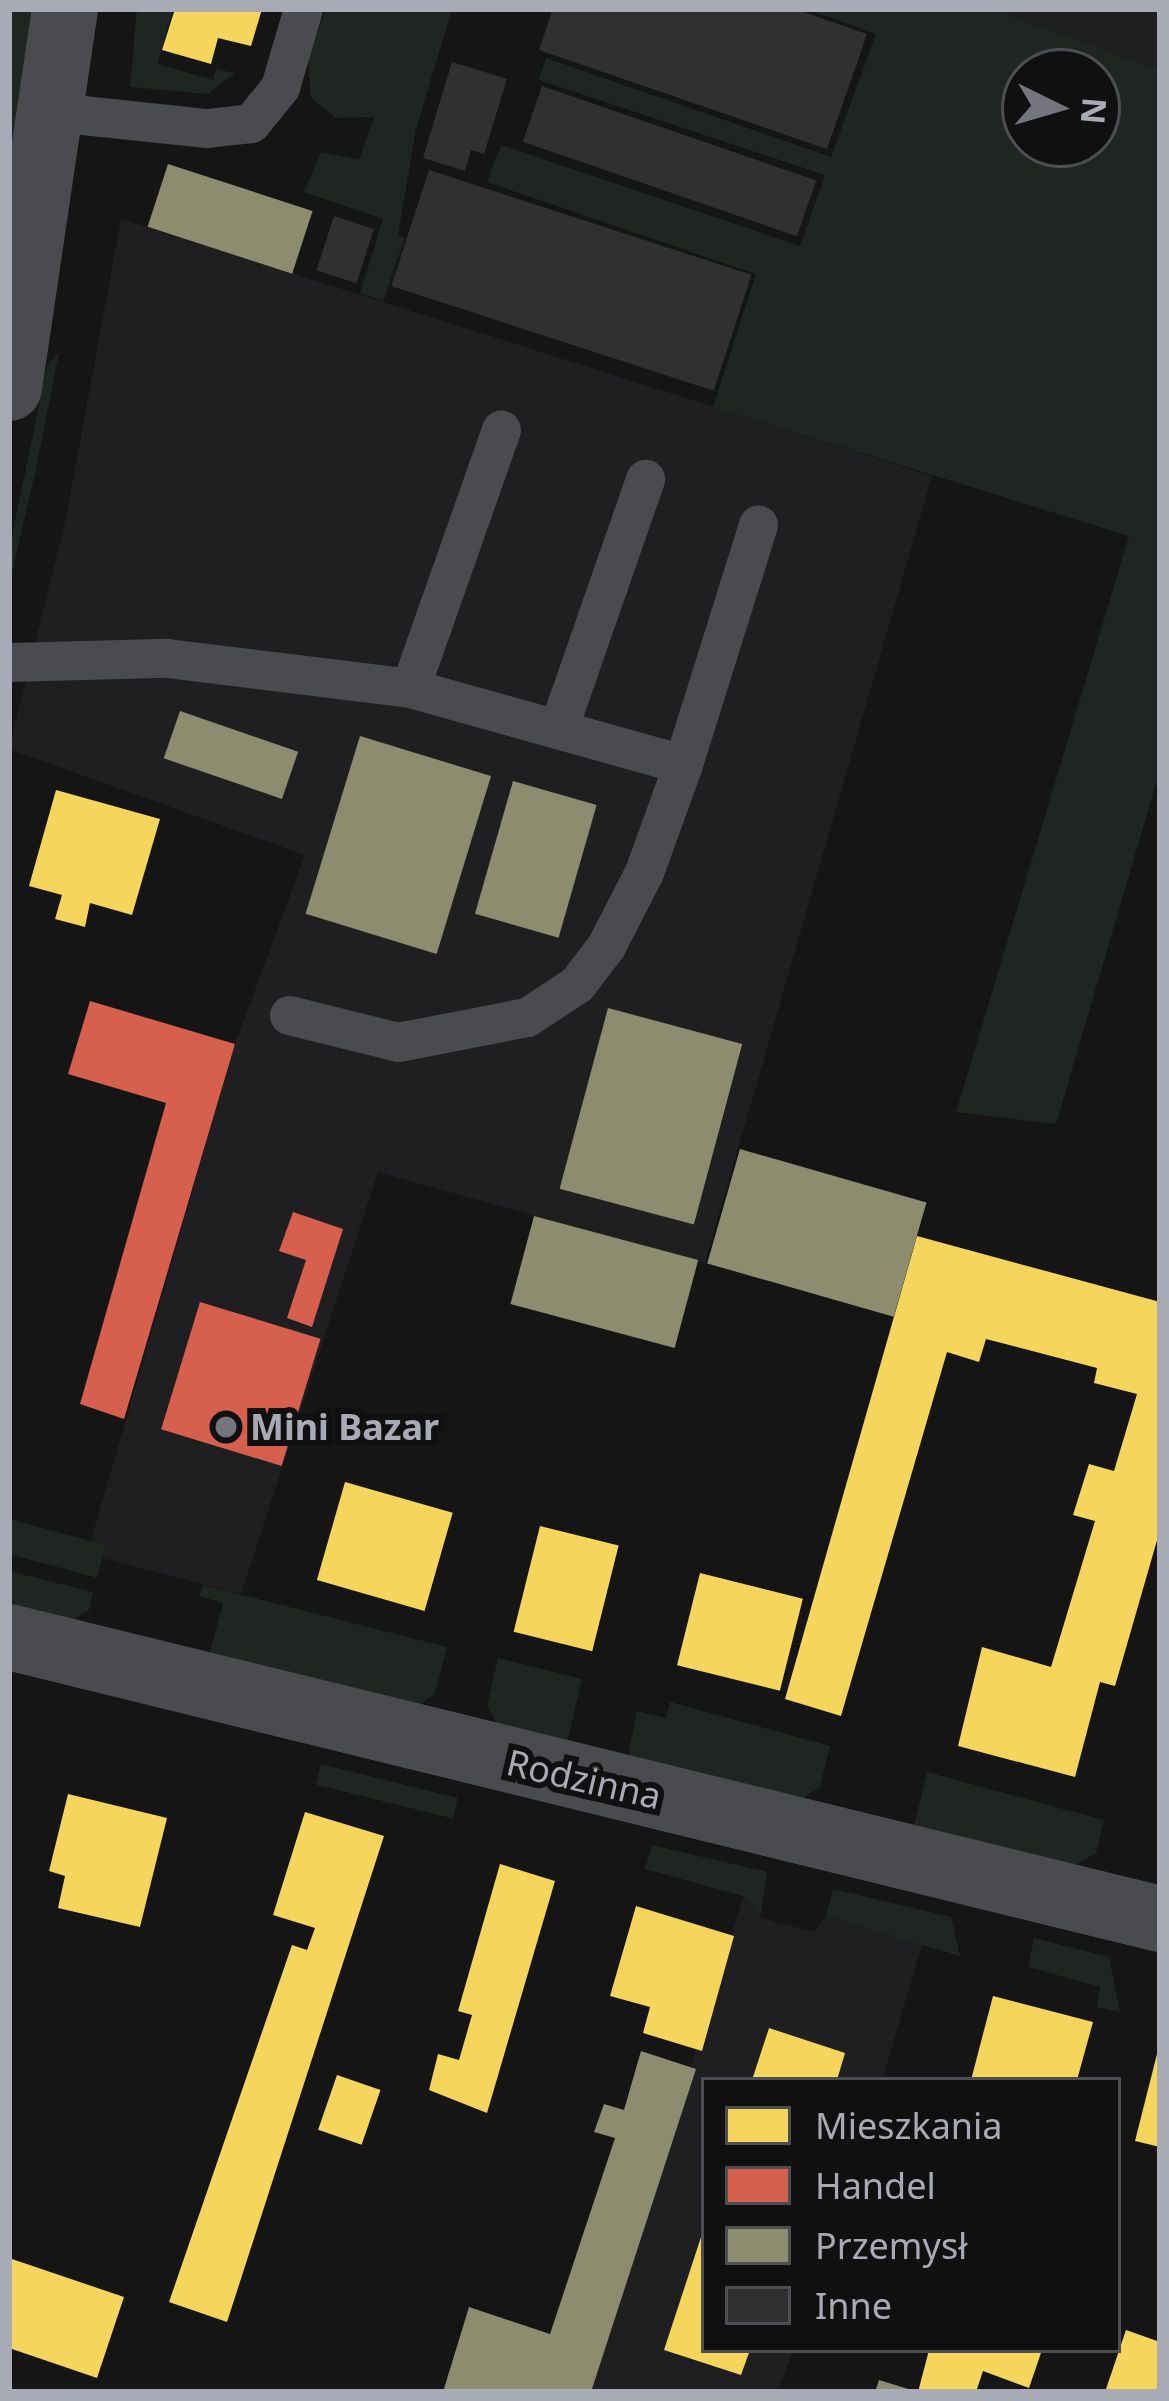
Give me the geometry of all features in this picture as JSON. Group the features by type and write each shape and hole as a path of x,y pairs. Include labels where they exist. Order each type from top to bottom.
{"street":[{"path":"9,388 54,112 64,9"},
{"name":"Rodzinna","path":"9,1637 1160,1919"}],"lane":[{"path":"54,112 207,128 251,123 280,87 303,9"},
{"path":"410,688 502,430"},
{"path":"558,729 645,479"},
{"path":"289,1015 398,1042 527,1017 577,984 606,946 644,872 758,524"},
{"path":"9,662 167,658 410,688 683,764"}],"shaded area":[{"path":"9,9 31,9 9,184"},
{"path":"137,9 173,9 157,64 213,80 216,69 235,73 208,94 130,87"},
{"path":"326,9 452,9 416,129 398,235 405,238 383,301 360,293 383,219 304,192 321,152 359,160 374,117 336,118 311,98 308,58"},
{"path":"806,9 991,9 1099,48 1001,48 1001,168 1121,168 1121,56 1160,70 1160,770 1056,1124 956,1112 1129,536 713,407 756,274 487,182 501,145 800,246 825,175 539,80 546,58 831,157 876,34"},
{"path":"991,9 1160,9 1160,70 1121,56 1121,48 1099,48"},
{"path":"121,219 932,476 705,1263 378,1172 241,1594 102,1558 106,1545 91,1540 235,1044 305,855 9,749 65,523"},
{"path":"59,352 10,581 9,550 47,366"},
{"path":"9,1519 106,1545 97,1578 9,1554"},
{"path":"9,1571 93,1592 89,1610 69,1622 9,1606"},
{"path":"203,1585 447,1647 435,1694 417,1706 209,1655 223,1603 199,1596"},
{"path":"498,1658 582,1679 567,1743 498,1726 487,1706"},
{"path":"670,1702 830,1746 820,1787 801,1799 628,1757 637,1711 666,1718"},
{"path":"321,1764 458,1798 453,1818 316,1784"},
{"path":"927,1772 1104,1820 1096,1853 1076,1865 914,1826"},
{"path":"652,1845 767,1872 760,1918 743,1896 645,1869"},
{"path":"833,1889 951,1917 960,1956 826,1916"},
{"path":"743,1897 760,1918 814,1932 826,1916 923,1942 883,2077 701,2077 701,2353 792,2353 778,2392 591,2392"},
{"path":"1034,1938 1109,1957 1120,2012 1097,2007 1100,1987 1028,1967"}],"building: Mieszkania":[{"path":"175,9 262,9 251,46 218,38 211,64 162,50"},
{"path":"56,790 160,819 132,915 90,903 85,927 55,919 62,895 29,886"},
{"path":"917,1236 1160,1302 1160,1530 1115,1686 1100,1682 1075,1777 958,1746 982,1647 1051,1667 1095,1521 1073,1515 1089,1464 1114,1471 1137,1394 1094,1383 1097,1368 986,1339 979,1362 947,1352 841,1716 785,1699"},
{"path":"345,1482 453,1513 425,1611 317,1580"},
{"path":"540,1526 619,1546 592,1651 514,1632"},
{"path":"700,1573 803,1599 780,1691 677,1665"},
{"path":"68,1794 167,1818 140,1927 58,1908 65,1876 49,1871"},
{"path":"305,1812 384,1836 227,2322 169,2302 292,1945 307,1950 315,1928 273,1915"},
{"path":"500,1864 555,1881 487,2113 429,2090 438,2054 459,2060 472,2015 458,2011"},
{"path":"636,1906 734,1936 702,2051 643,2033 650,2007 610,1996"},
{"path":"993,1996 1093,2022 1078,2077 972,2077"},
{"path":"769,2028 845,2053 838,2077 753,2077"},
{"path":"1160,2050 1160,2147 1135,2141"},
{"path":"337,2075 380,2090 362,2145 318,2130"},
{"path":"701,2237 701,2353 749,2353 741,2375 664,2350"},
{"path":"9,2258 124,2297 97,2378 9,2348"},
{"path":"1126,2330 1160,2342 1160,2392 1105,2392"},
{"path":"928,2353 1041,2353 1029,2388 983,2371 976,2392 918,2392"}],"building: Handel":[{"path":"90,1001 235,1044 124,1419 80,1404 166,1103 68,1074"},
{"path":"293,1212 343,1229 312,1327 287,1318 306,1260 279,1251"},
{"path":"200,1302 320,1339 282,1466 161,1429"}],"building: Przemysł":[{"path":"168,164 313,211 292,274 148,227"},
{"path":"180,711 298,752 282,799 164,758"},
{"path":"360,736 491,776 437,954 306,914"},
{"path":"513,781 597,805 559,938 475,914"},
{"path":"608,1008 742,1044 694,1225 560,1189"},
{"path":"740,1149 926,1202 894,1317 707,1263"},
{"path":"534,1216 698,1260 675,1348 510,1304"},
{"path":"641,2051 696,2069 591,2392 443,2392 469,2307 550,2334 615,2138 594,2132 604,2104 624,2110"},
{"path":"879,2380 915,2391 915,2392 875,2392"}],"building: Inne":[{"path":"553,9 795,9 867,34 827,149 539,50"},
{"path":"452,62 507,79 484,154 471,150 465,171 423,158"},
{"path":"542,86 816,180 797,236 523,142"},
{"path":"429,170 751,275 714,391 391,286"},
{"path":"334,216 374,229 356,283 316,270"}],"place":[{"name":"Mini Bazar","path":"226,1427"}]}
